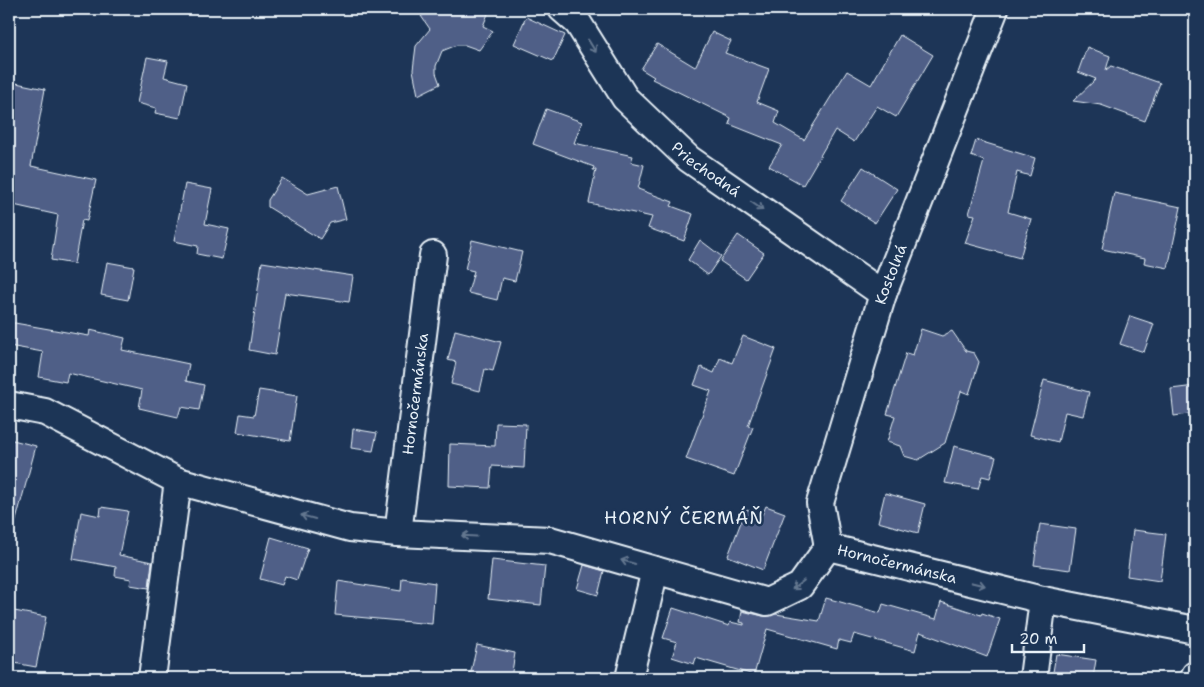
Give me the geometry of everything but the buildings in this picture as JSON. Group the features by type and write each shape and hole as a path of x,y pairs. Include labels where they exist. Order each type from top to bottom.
{"street":[{"name":"Priechodná","path":"562,9 578,23 625,98 689,159 882,294"},
{"name":"Kostolná","path":"828,547 820,503 882,294 995,9"},
{"name":"Hornočermánska","path":"398,533 433,255"},
{"name":"Hornočermánska","path":"9,404 45,412 178,481 350,528 398,533 550,540 767,602 800,586 828,547 1043,600 1195,630"},
{"path":"152,678 178,481"},
{"path":"629,678 656,570"},
{"path":"1033,678 1043,600"}],"district":[{"name":"HORNÝ ČERMÁŇ","path":"684,518"}]}
